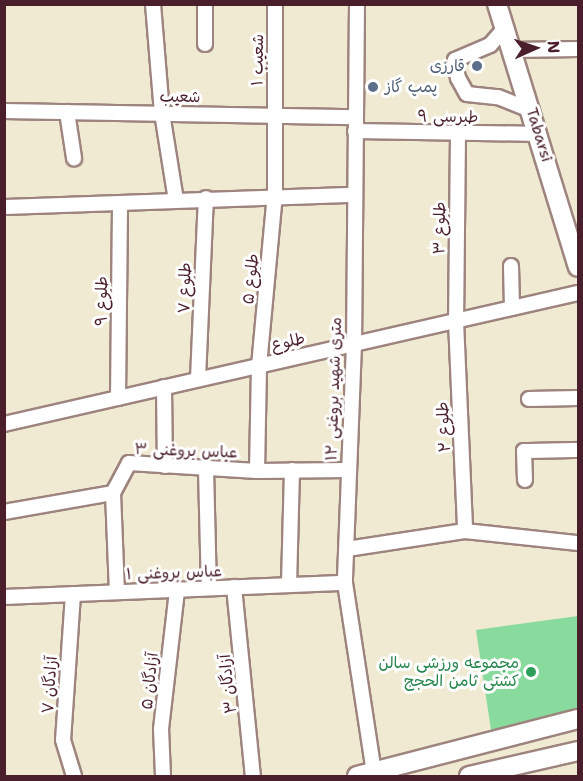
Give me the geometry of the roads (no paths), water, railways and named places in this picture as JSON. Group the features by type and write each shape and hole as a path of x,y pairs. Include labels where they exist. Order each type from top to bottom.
{"main road":[{"name":"Tabarsi","path":"497,4 579,267"},
{"path":"365,774 464,746 579,719"},
{"path":"464,746 470,776 579,751"}],"street":[{"path":"153,4 162,113 176,200"},
{"path":"205,44 206,4"},
{"name":"شعیب ۱","path":"275,4 275,195"},
{"name":"۱۲ متری شهید بروغنی","path":"357,4 354,344 345,583 365,774"},
{"path":"504,29 490,45 455,60 458,78 467,94 498,97 531,111"},
{"path":"513,50 579,49"},
{"name":"شعیب","path":"4,111 356,117"},
{"path":"67,112 74,158"},
{"name":"طبرسی ۹","path":"356,131 458,135 539,134"},
{"name":"طلوع ۳","path":"456,321 458,135"},
{"path":"4,207 120,204 275,195 355,195"},
{"name":"طلوع ۵","path":"257,471 259,366 275,195"},
{"name":"طلوع ۷","path":"198,379 206,198"},
{"name":"طلوع ۹","path":"118,398 120,204"},
{"path":"511,266 512,308"},
{"name":"طلوع","path":"5,423 579,293"},
{"name":"طلوع ۲","path":"456,321 465,531"},
{"path":"164,387 165,466"},
{"path":"529,399 579,398"},
{"path":"4,408 5,423"},
{"path":"525,480 524,451 579,450"},
{"name":"عباس بروغنی ۳","path":"113,493 129,463 257,471 348,470"},
{"path":"206,469 209,588"},
{"path":"289,585 292,470"},
{"path":"4,512 113,493 117,592"},
{"path":"347,549 465,531 579,543"},
{"name":"عباس بروغنی ۱","path":"4,597 345,583"},
{"name":"آزادگان ۳","path":"234,587 254,777"},
{"name":"آزادگان ۵","path":"163,777 161,729 177,590"},
{"name":"آزادگان ۷","path":"73,594 63,741 74,777"}],"place":[{"name":"قارزی","path":"477,66"},
{"name":"پمپ گاز","path":"373,87"},
{"name":"مجموعه ورزشی سالن کشتی ثامن الحجج","path":"531,672"}]}
